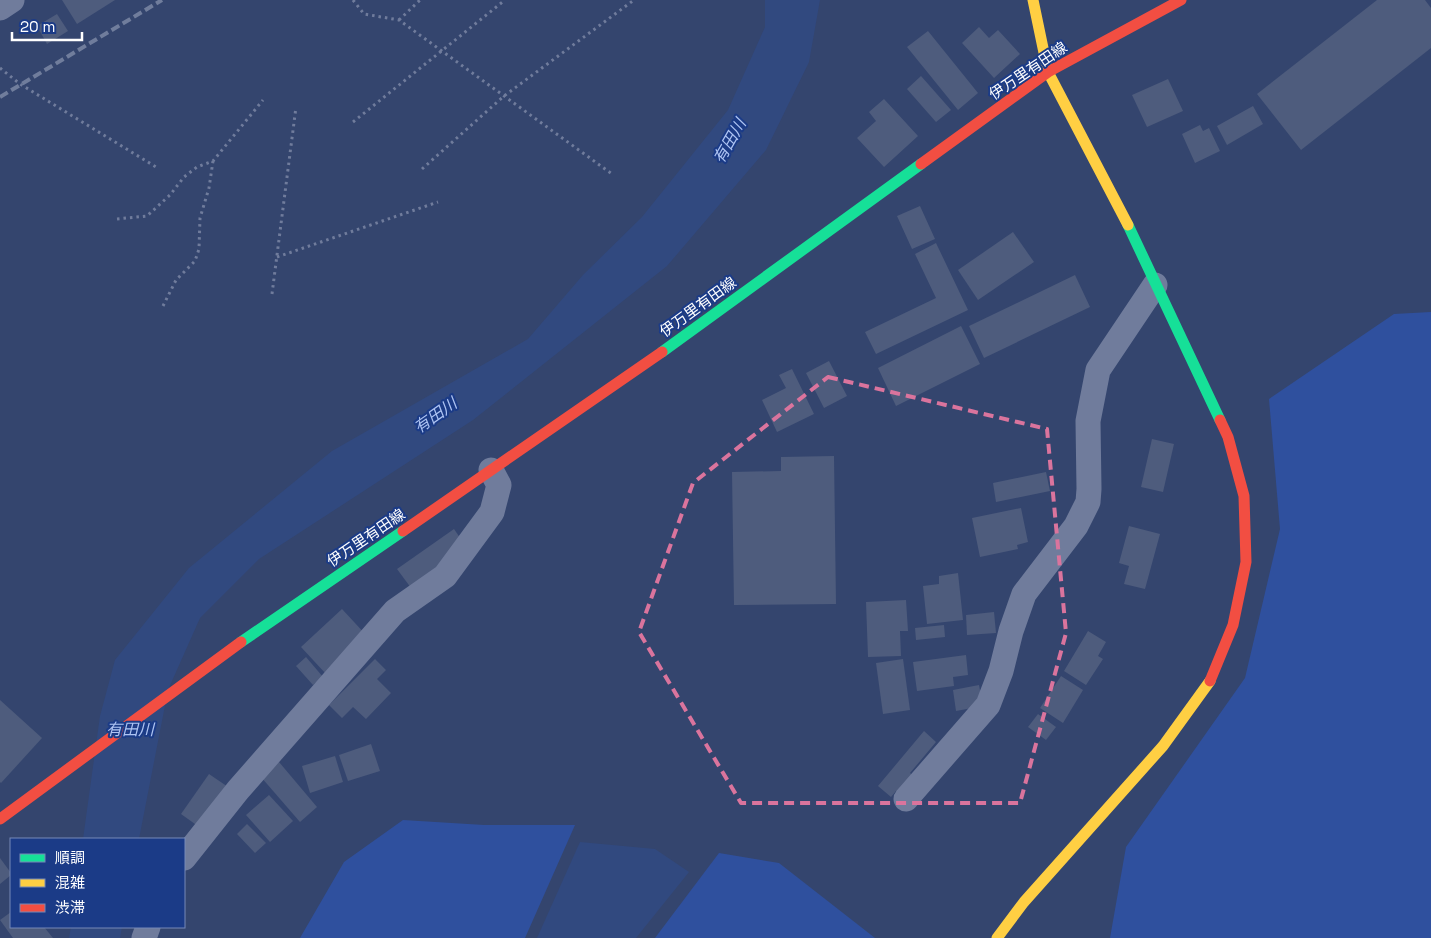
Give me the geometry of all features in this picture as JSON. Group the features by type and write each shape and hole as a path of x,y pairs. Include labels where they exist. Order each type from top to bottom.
{"main road":[{"path":"997,938 1024,902 1164,746 1208,684 1233,626 1246,562 1244,496 1228,437 1186,346 1154,285 1138,244 1048,72 1033,0"},
{"name":"伊万里有田線","path":"0,819 64,774 237,645 633,372 1048,72 1181,0"}],"street":[{"path":"0,8 12,0"},
{"path":"906,798 988,705 1002,671 1011,631 1024,594 1076,526 1088,502 1088,421 1098,370 1154,285"},
{"path":"185,857 238,790 395,611 445,576 492,512 499,485 491,470"}],"path":[{"path":"353,0 364,14 400,20 612,174"},
{"path":"400,20 420,0"},
{"path":"353,122 505,0"},
{"path":"422,169 504,96 634,0"},
{"path":"0,68 20,84 156,167"},
{"path":"117,219 147,216 170,195 184,177 197,167 213,161 263,100"},
{"path":"272,294 296,107"},
{"path":"163,306 176,280 196,261 199,250 200,218 209,188 213,161"},
{"path":"277,257 438,202"}],"highlighted area":[{"path":"828,377 1047,429 1066,633 1020,803 741,803 639,632 693,483"}],"shaded area":[{"path":"1431,312 1431,938 1110,938 1126,847 1245,678 1280,529 1269,399 1394,314"},
{"path":"403,820 484,825 575,825 525,938 300,938 344,862"},
{"path":"719,853 779,863 875,938 655,938"}],"water":[{"name":"有田川","path":"765,0 820,0 809,62 766,150 667,266 473,420 259,559 200,618 168,690 139,838 83,838 100,716 115,660 189,568 332,451 528,339 583,275 642,217 728,110 765,27"},
{"path":"580,842 655,849 689,872 636,938 537,938"},
{"path":"71,928 122,928 120,938 69,938"}],"building":[{"path":"62,0 115,0 77,24"},
{"path":"1377,0 1425,0 1431,8 1431,48 1301,150 1257,94"},
{"path":"57,14 68,31 47,44 37,26"},
{"path":"979,27 989,38 998,30 1020,54 994,78 962,43"},
{"path":"928,31 978,93 958,110 907,47"},
{"path":"921,76 951,110 936,122 907,89"},
{"path":"1168,79 1183,111 1147,127 1132,95"},
{"path":"884,99 918,136 884,167 857,138 876,121 869,112"},
{"path":"1253,106 1263,124 1227,145 1217,126"},
{"path":"1200,125 1203,131 1209,128 1220,151 1195,163 1182,134"},
{"path":"920,206 935,239 912,249 897,216"},
{"path":"1013,232 1034,262 978,300 958,270"},
{"path":"936,243 968,310 876,354 865,332 936,298 915,254"},
{"path":"1075,275 1090,307 984,358 969,326"},
{"path":"961,326 980,364 896,406 878,368"},
{"path":"829,361 847,396 824,408 806,373"},
{"path":"792,369 814,414 777,432 762,400 786,388 779,375"},
{"path":"1152,439 1174,444 1163,492 1141,487"},
{"path":"834,456 836,604 734,605 732,472 781,471 781,457"},
{"path":"1046,472 1050,491 996,502 993,483"},
{"path":"1021,508 1028,542 1017,545 1018,549 980,557 972,518"},
{"path":"1129,526 1160,534 1145,589 1124,584 1129,566 1119,563"},
{"path":"454,529 465,545 414,592 397,569"},
{"path":"958,573 963,620 927,624 923,586 939,584 939,576"},
{"path":"906,600 908,631 900,631 901,656 868,657 866,602"},
{"path":"342,609 367,636 326,674 301,647"},
{"path":"994,612 996,633 967,635 966,615"},
{"path":"944,625 945,637 916,640 915,628"},
{"path":"1088,631 1106,642 1098,656 1103,659 1086,685 1064,671"},
{"path":"966,655 968,675 953,677 954,686 917,691 913,662"},
{"path":"306,657 323,677 313,685 296,666"},
{"path":"375,659 386,670 377,679 391,693 366,719 353,707 342,718 329,705"},
{"path":"903,659 910,710 883,714 876,663"},
{"path":"1061,676 1083,690 1063,723 1040,708"},
{"path":"979,685 983,706 956,711 953,690"},
{"path":"0,700 42,738 1,783 0,782"},
{"path":"1038,714 1056,727 1046,740 1028,727"},
{"path":"924,731 936,742 910,773 915,777 900,795 896,791 891,797 878,786"},
{"path":"371,744 380,771 348,781 339,755"},
{"path":"335,756 343,782 310,793 302,766"},
{"path":"279,762 317,807 300,822 261,777"},
{"path":"209,774 231,789 202,829 181,814"},
{"path":"269,795 293,821 270,842 246,815"},
{"path":"247,824 266,843 255,853 237,834"},
{"path":"0,858 10,872 10,876 0,884"},
{"path":"10,913 10,928 45,928 53,938 13,938 0,920"}],"railway":[{"path":"0,97 162,0"}],"traffic: fast":[{"path":"662,352 921,164"},
{"path":"1128,225 1220,420"},
{"path":"241,642 403,531"}],"traffic: slow":[{"path":"1033,0 1048,72 1128,225"},
{"path":"997,938 1024,902 1163,746 1210,681"}],"traffic: jam":[{"path":"921,164 1048,72 1181,0"},
{"path":"403,531 662,352"},
{"path":"1210,681 1233,625 1246,562 1244,496 1228,437 1220,420"},
{"path":"0,819 241,642"}]}
